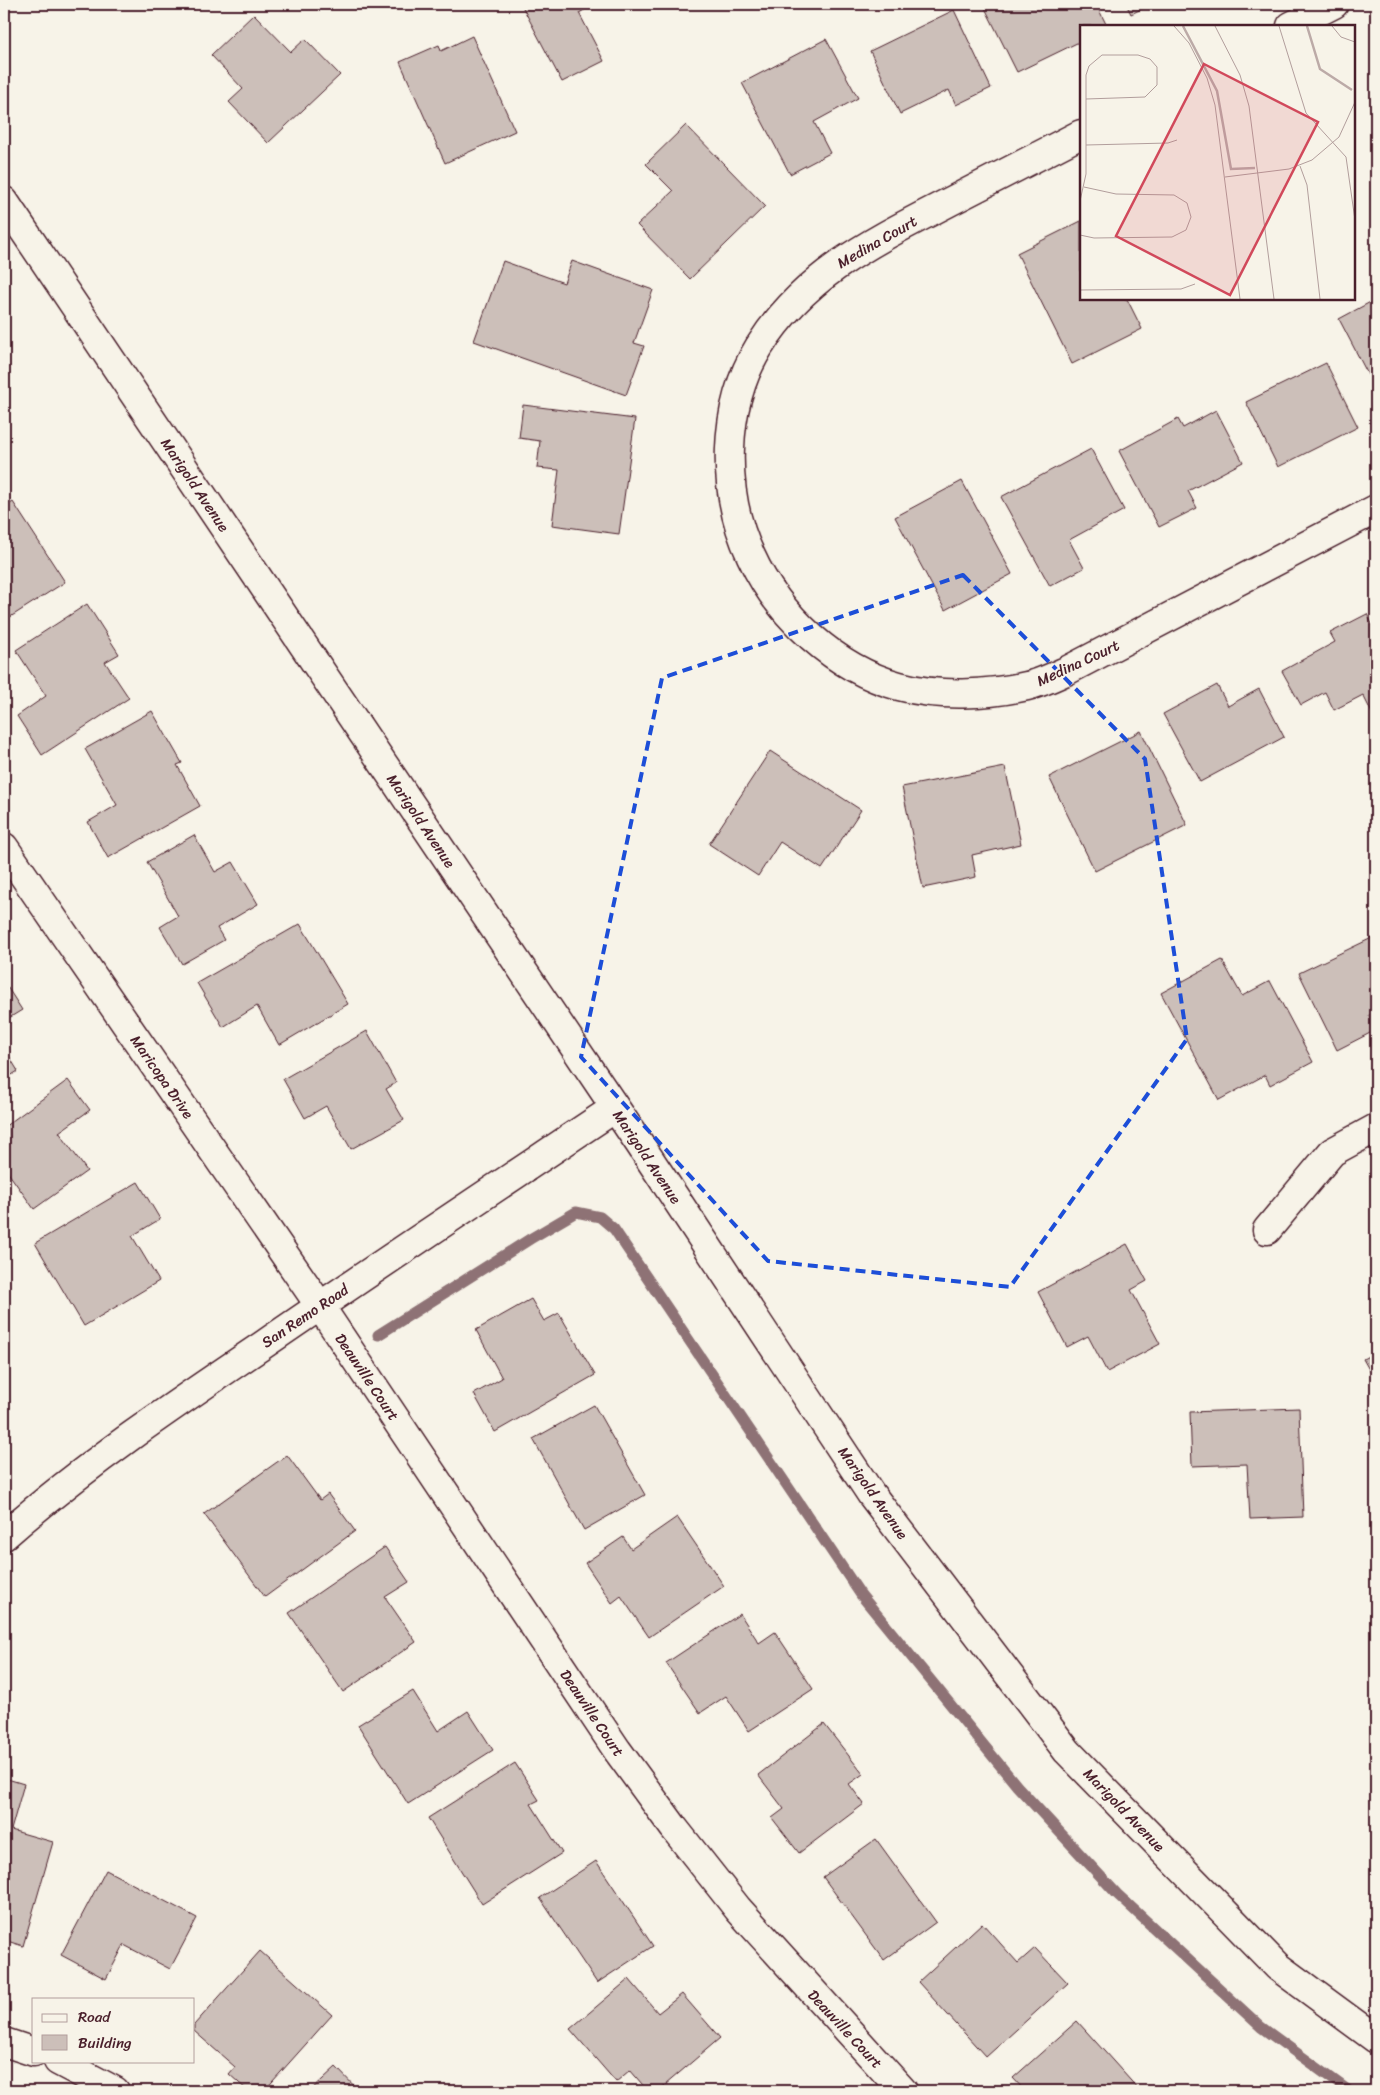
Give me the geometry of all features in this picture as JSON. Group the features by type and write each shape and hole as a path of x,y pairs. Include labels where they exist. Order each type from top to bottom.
{"street":[{"path":"1293,25 1334,4"},
{"name":"Medina Court","path":"1080,135 870,243 833,268 799,298 777,322 759,347 745,374 734,410 730,446 732,483 738,522 751,557 782,605 810,636 837,657 863,672 898,686 937,693 990,692 1028,686 1068,670 1376,509"},
{"name":"Marigold Avenue","path":"4,201 615,1108 871,1494 1067,1751 1278,1967 1376,2039"},
{"name":"Maricopa Drive","path":"4,848 320,1306"},
{"name":"San Remo Road","path":"4,1536 43,1501 108,1452 320,1306 615,1108"},
{"path":"1267,1230 1332,1152 1376,1128"},
{"name":"Deauville Court","path":"320,1306 611,1742 674,1828 738,1909 903,2091"},
{"path":"4,2042 32,2051"},
{"path":"60,2062 115,2091"}],"highlighted area":[{"path":"963,575 1145,759 1187,1039 1010,1287 768,1261 581,1057 662,678"}],"building":[{"path":"521,4 595,4 579,13 604,61 562,82"},
{"path":"983,4 1096,4 1106,25 1080,25 1080,41 1017,72"},
{"path":"1126,4 1152,4 1131,14"},
{"path":"954,10 991,88 956,105 949,90 900,114 870,51"},
{"path":"254,14 291,52 305,39 340,75 268,143 229,102 243,89 211,55"},
{"path":"472,36 515,131 445,163 400,62 439,45 441,51"},
{"path":"826,39 858,98 814,122 830,153 790,174 742,83"},
{"path":"686,125 765,206 690,279 637,225 673,191 646,164"},
{"path":"1080,222 1080,300 1128,300 1142,329 1072,364 1017,253"},
{"path":"503,261 564,283 572,261 653,290 634,343 644,346 626,395 474,341"},
{"path":"1376,299 1376,390 1339,319"},
{"path":"1326,363 1358,427 1278,467 1246,402"},
{"path":"523,405 635,419 619,534 552,525 559,470 537,468 540,441 519,438"},
{"path":"1216,410 1243,462 1188,491 1197,508 1159,527 1119,451 1178,419 1183,428"},
{"path":"1091,449 1124,510 1069,540 1084,568 1050,586 1001,497"},
{"path":"962,481 1012,574 945,610 895,517"},
{"path":"13,502 65,582 4,621 4,508"},
{"path":"87,604 119,654 105,662 129,698 42,755 17,716 46,696 16,650"},
{"path":"1367,614 1376,632 1376,710 1372,713 1363,695 1334,710 1325,692 1301,705 1282,671 1335,642 1330,633"},
{"path":"1217,685 1228,706 1259,689 1284,737 1200,782 1163,714"},
{"path":"152,711 182,763 177,765 200,806 108,858 88,822 117,805 85,749"},
{"path":"1141,731 1187,825 1095,871 1049,777"},
{"path":"770,751 861,810 822,869 780,842 758,876 709,844"},
{"path":"1005,767 1021,844 972,855 976,877 923,888 902,787"},
{"path":"194,835 215,872 233,862 258,904 217,928 224,940 182,964 160,927 178,916 147,862"},
{"path":"300,924 348,1004 279,1045 257,1006 223,1027 197,983"},
{"path":"1376,936 1376,1011 1369,1015 1376,1030 1337,1050 1299,973"},
{"path":"1222,960 1242,996 1270,981 1313,1062 1270,1085 1265,1075 1219,1100 1161,993"},
{"path":"4,982 22,1010 4,1021"},
{"path":"367,1031 396,1083 386,1089 404,1120 351,1149 326,1106 305,1118 283,1079"},
{"path":"4,1048 18,1071 4,1080"},
{"path":"68,1080 90,1110 59,1132 87,1171 34,1209 4,1167 4,1127"},
{"path":"138,1182 160,1219 132,1236 159,1281 84,1326 35,1243"},
{"path":"1127,1244 1147,1281 1131,1290 1160,1344 1107,1372 1088,1336 1067,1347 1038,1292"},
{"path":"531,1299 544,1321 559,1313 595,1375 495,1432 474,1394 502,1378 476,1330"},
{"path":"1376,1352 1376,1382 1363,1359"},
{"path":"594,1405 645,1495 584,1530 533,1439"},
{"path":"1299,1408 1303,1517 1250,1519 1247,1464 1192,1466 1190,1412"},
{"path":"287,1455 320,1500 328,1494 355,1531 265,1597 204,1514"},
{"path":"677,1517 724,1586 649,1637 621,1596 612,1603 585,1563 623,1537 631,1549"},
{"path":"385,1547 409,1582 385,1597 416,1642 343,1692 289,1613"},
{"path":"740,1614 759,1643 775,1632 813,1689 749,1731 726,1696 700,1713 666,1663"},
{"path":"413,1691 438,1731 468,1711 493,1750 408,1804 358,1725"},
{"path":"824,1724 863,1774 849,1784 864,1804 799,1853 772,1818 784,1809 758,1775"},
{"path":"515,1763 539,1800 531,1804 562,1853 482,1904 428,1818"},
{"path":"4,1778 24,1784 11,1830 53,1842 23,1946 4,1940"},
{"path":"876,1839 936,1922 884,1960 823,1877"},
{"path":"596,1861 653,1946 597,1983 540,1898"},
{"path":"106,1870 197,1918 170,1969 124,1945 106,1979 61,1955"},
{"path":"982,1923 1018,1963 1035,1948 1068,1983 986,2057 918,1982"},
{"path":"260,1951 332,2015 264,2091 248,2091 229,2074 235,2067 195,2032 195,2024"},
{"path":"629,1979 658,2013 682,1994 720,2038 658,2091 648,2091 630,2070 616,2082 570,2029"},
{"path":"1077,2021 1140,2091 1025,2091 1013,2078"},
{"path":"336,2067 359,2091 310,2091"},
{"path":"399,2086 403,2091 394,2091"}],"waterway":[{"path":"378,1335 576,1212 600,1217 614,1229 861,1595 1017,1786 1117,1894 1261,2027 1349,2091"}]}
